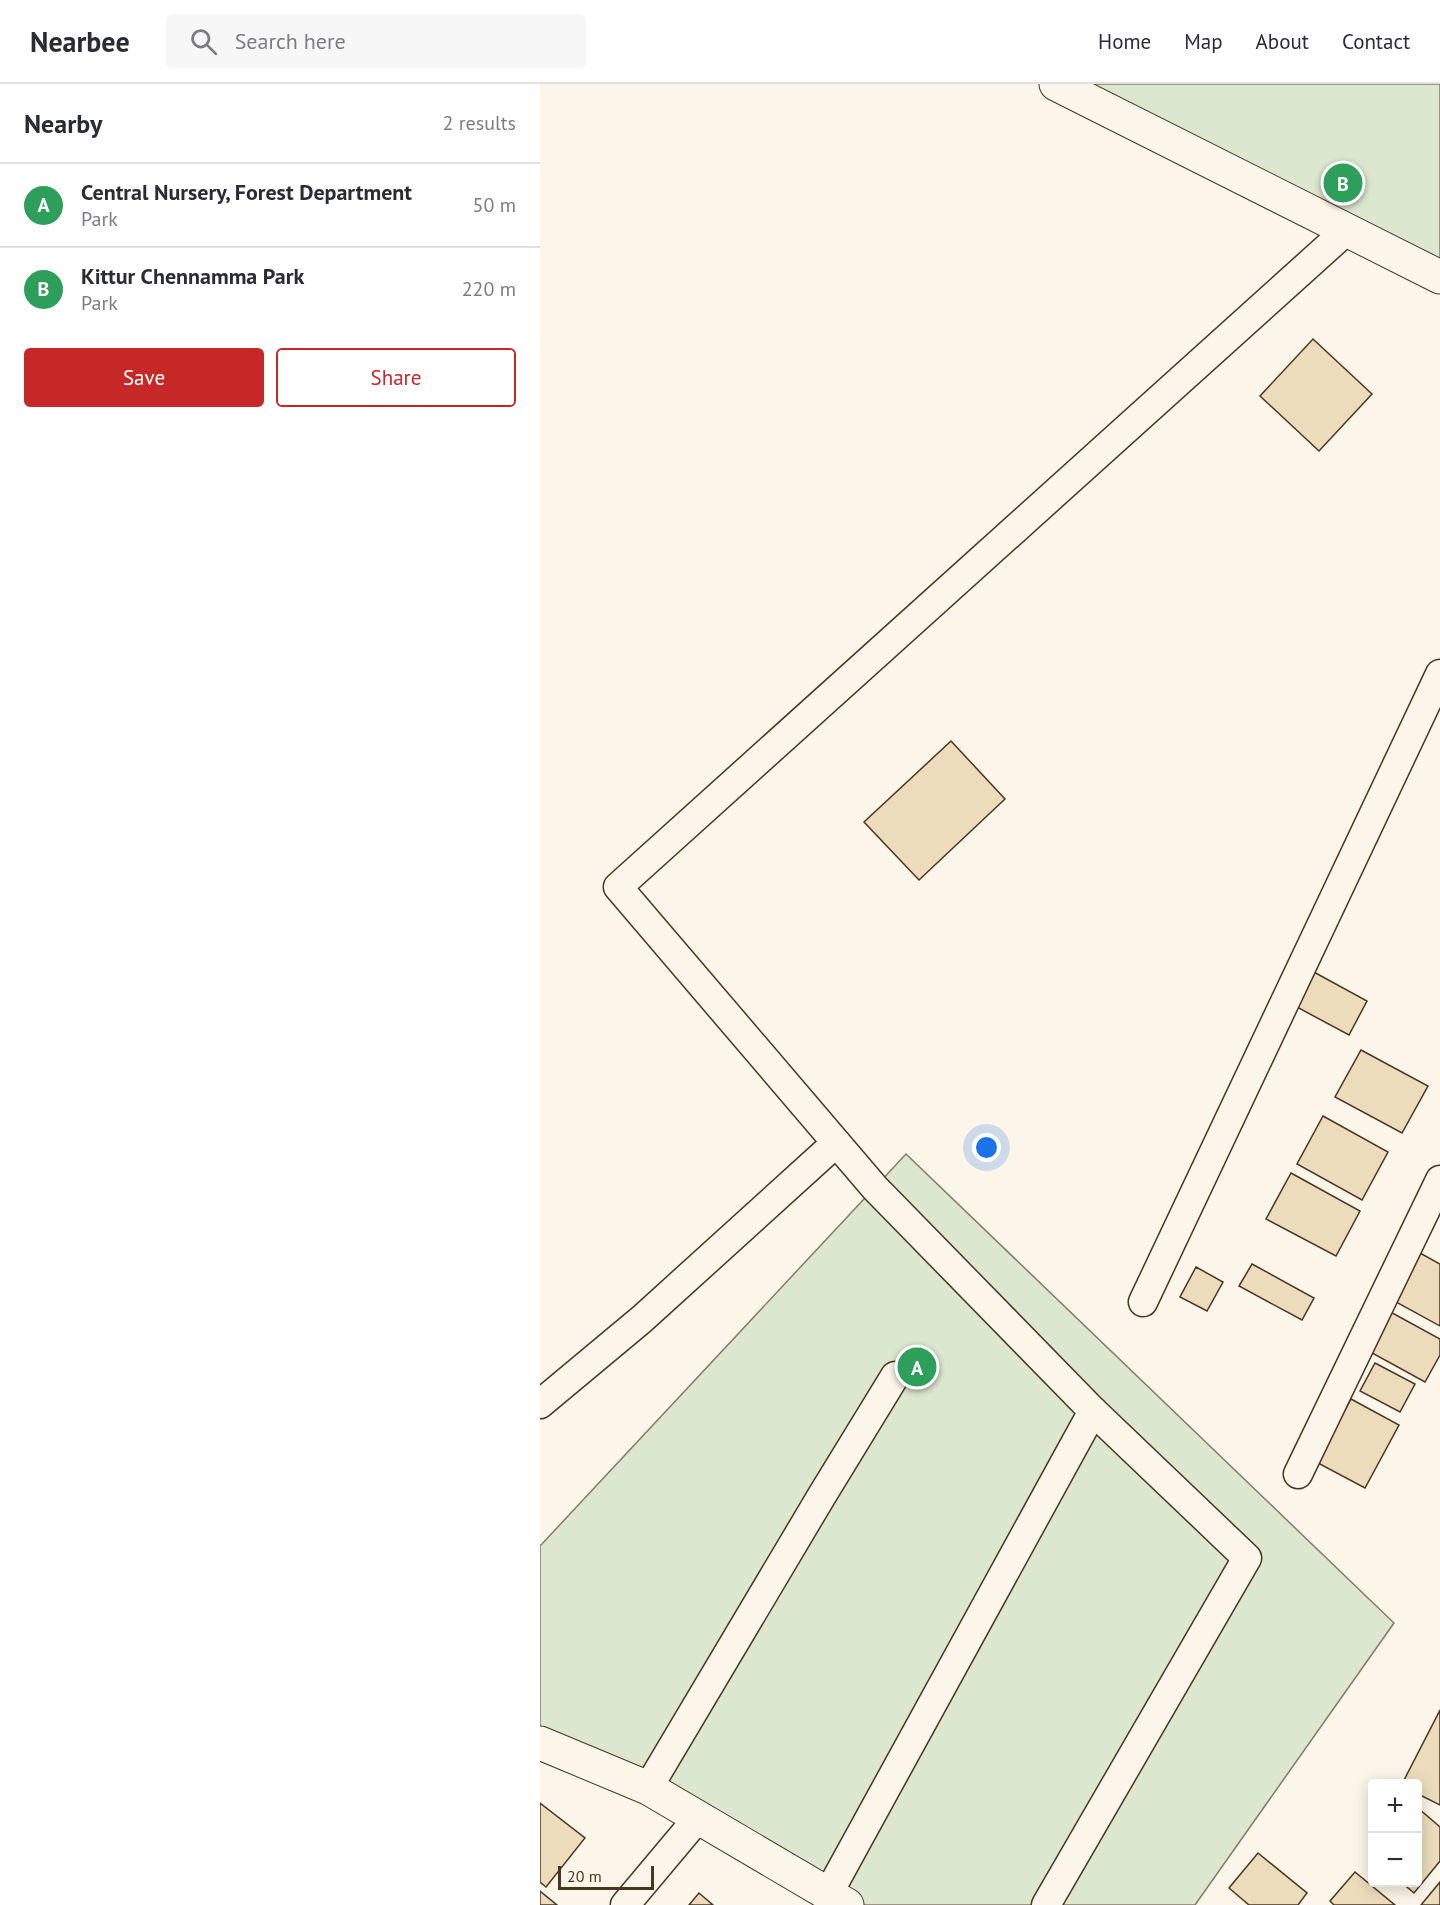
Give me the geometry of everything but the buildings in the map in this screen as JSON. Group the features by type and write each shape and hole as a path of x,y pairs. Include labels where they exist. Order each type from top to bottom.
{"street":[{"path":"1056,84 1440,277"},
{"path":"1046,1905 1246,1558 1093,1411 875,1188 618,887 1347,230"},
{"path":"1143,1302 1440,674"},
{"path":"540,1404 642,1319 836,1143"},
{"path":"1298,1474 1440,1180"},
{"path":"648,1788 895,1376"},
{"path":"540,1743 648,1788 838,1899 1093,1411"},
{"path":"625,1905 698,1818"}],"green space":[{"path":"1051,84 1440,84 1440,282"},
{"path":"906,1154 1394,1623 1195,1905 847,1905 540,1743 540,1546"}],"place":[{"name":"Kittur Chennamma Park","path":"1343,183"},
{"name":"Central Nursery, Forest Department","path":"917,1367"}]}
